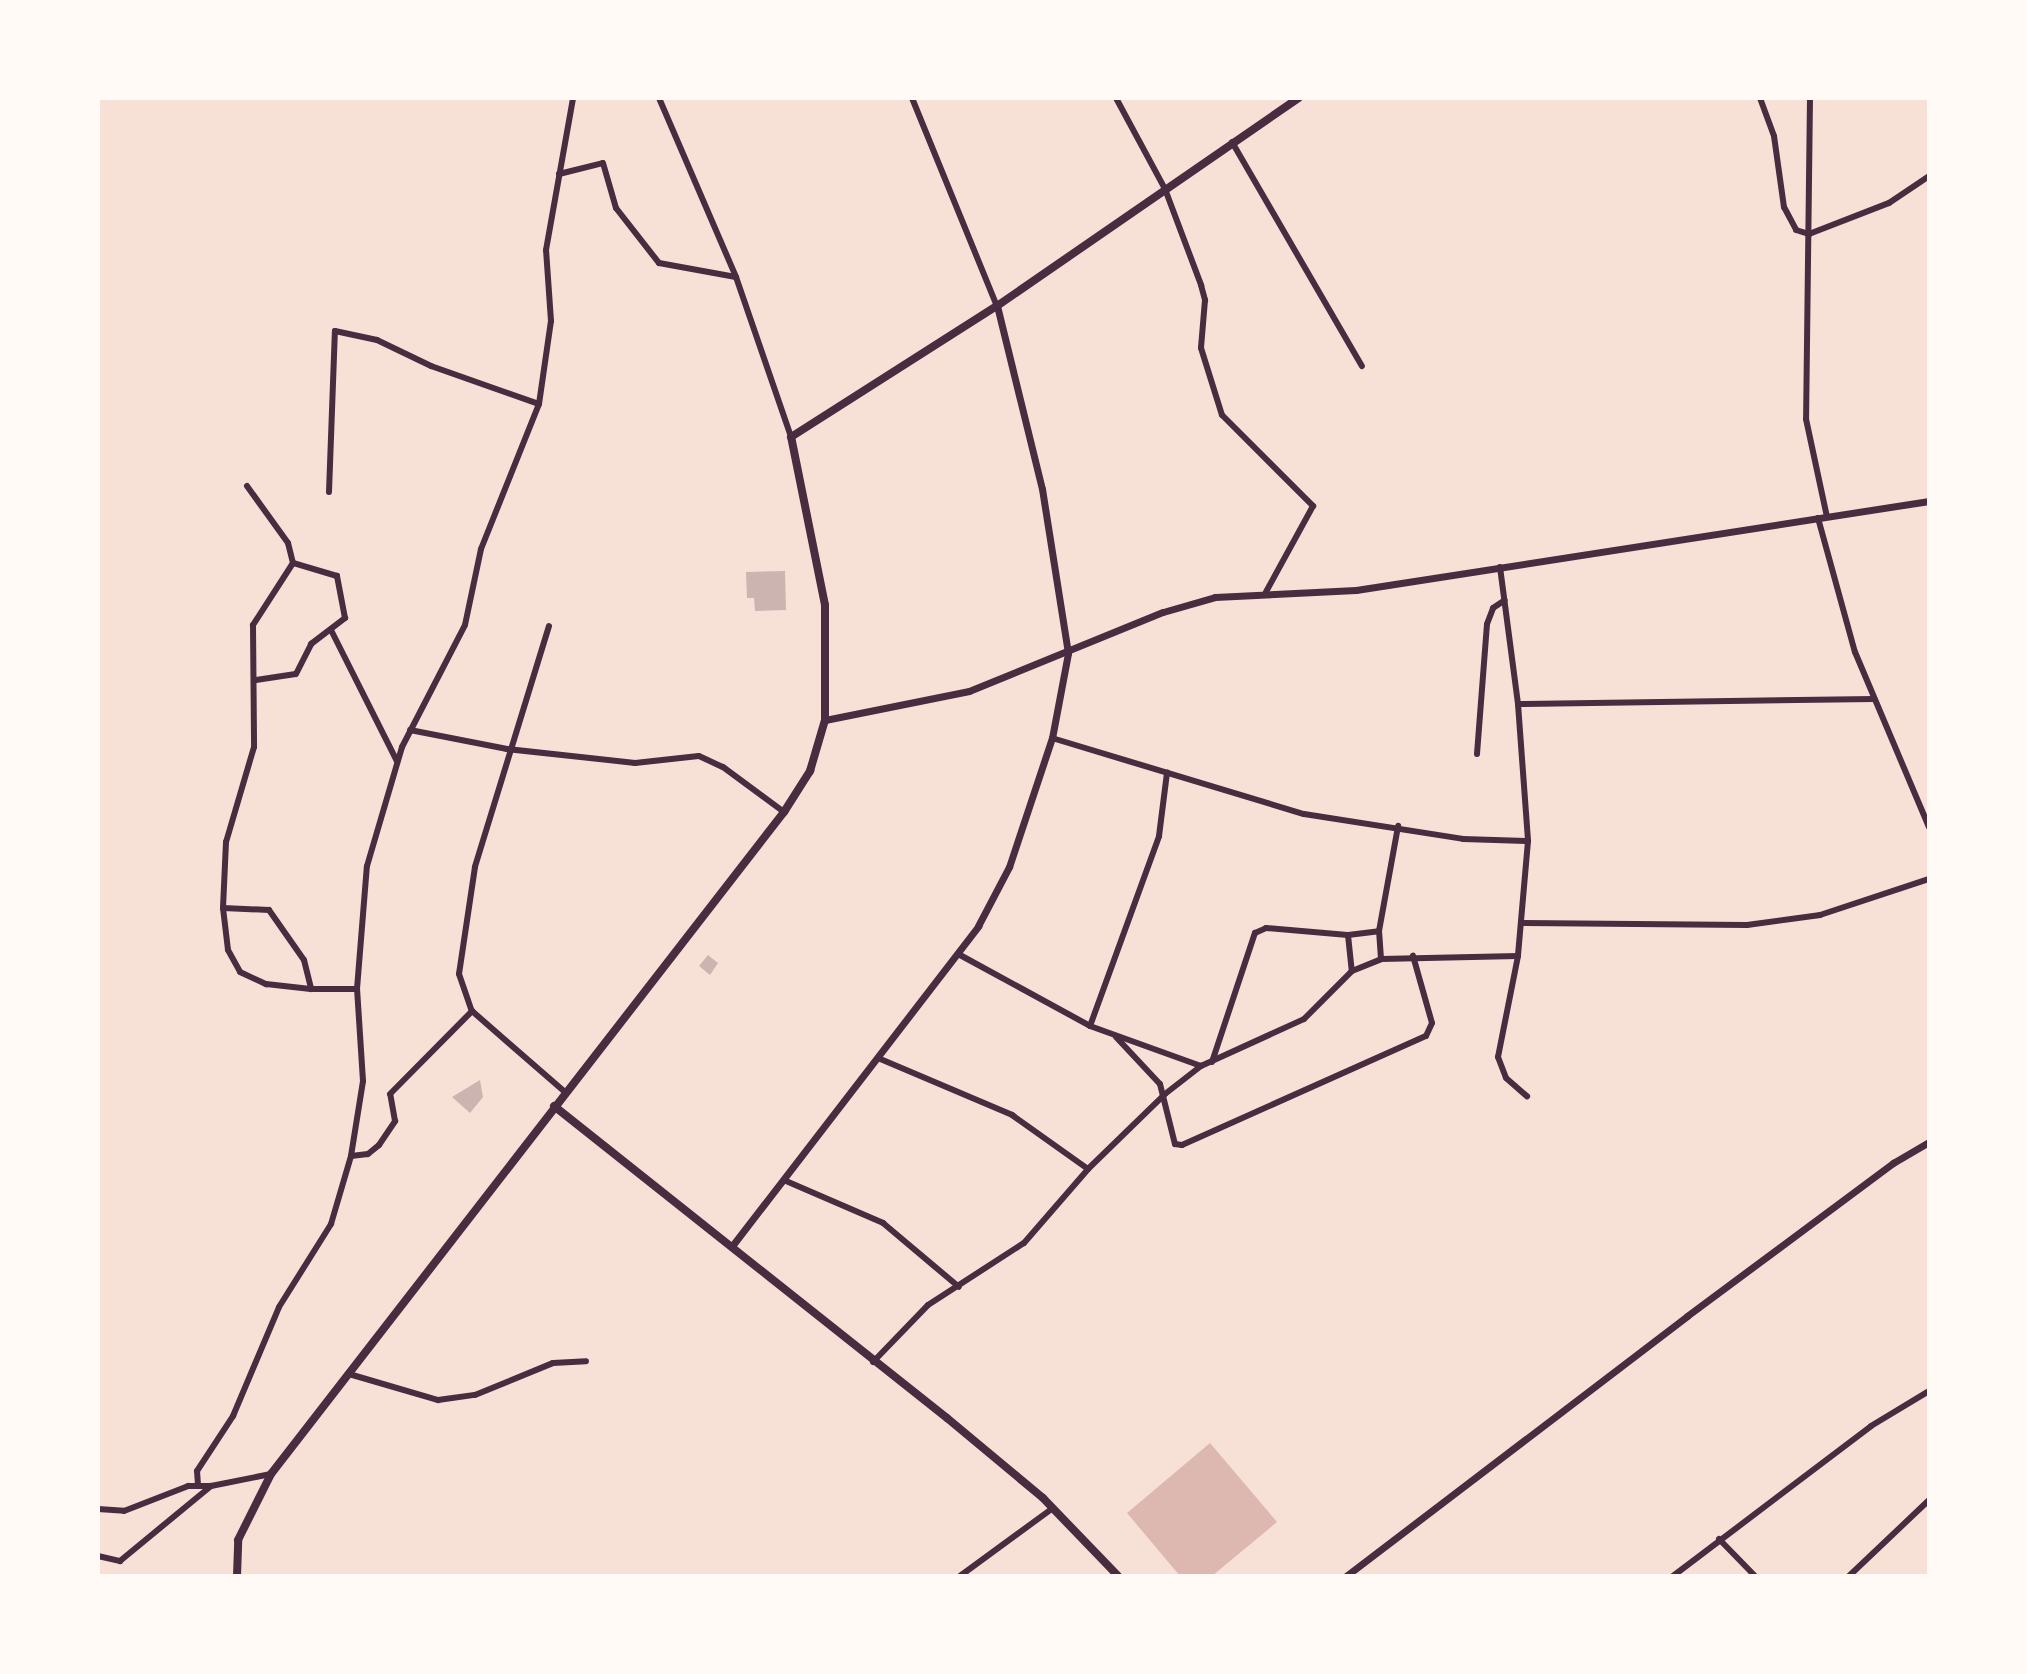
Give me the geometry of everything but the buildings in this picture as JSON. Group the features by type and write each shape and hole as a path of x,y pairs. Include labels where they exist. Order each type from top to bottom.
{"main road":[{"path":"237,1576 238,1540 271,1474 784,812 810,771 825,720 825,605 791,437 997,306 1299,98"},
{"path":"554,1106 732,1246 1053,1508 1118,1576"}],"street":[{"path":"198,1485 197,1471 233,1416 279,1307 331,1224 351,1156 363,1081 357,989 367,866 397,761 465,625 481,549 539,404 551,321 546,250 573,98"},
{"path":"659,98 736,277 791,437"},
{"path":"732,1246 786,1181 960,955 1009,867 1052,738 1068,653 1042,489 997,306 912,98"},
{"path":"1116,98 1165,189 1205,300 1201,348 1222,415 1313,506 1266,592"},
{"path":"1760,98 1774,136 1784,207 1796,230 1809,234 1889,203 1929,176"},
{"path":"1810,98 1806,419 1822,518 1835,591 1874,699 1929,827"},
{"path":"1232,142 1362,366"},
{"path":"559,174 603,163 616,208 659,263 736,277"},
{"path":"329,492 335,331 377,340 431,366 539,404"},
{"path":"247,486 288,543 293,563 253,625 256,680 254,747 226,842 223,908 228,950 240,972 266,984 311,989 357,989"},
{"path":"825,720 969,691 1163,612 1215,597 1266,592 1356,590 1929,501"},
{"path":"256,680 296,674 311,644 346,615 339,581 333,574 293,563"},
{"path":"1500,567 1518,704 1528,841 1518,956 1498,1057 1506,1078 1527,1096"},
{"path":"1477,754 1487,624 1493,608 1505,600"},
{"path":"549,626 507,749 468,897 459,974 472,1011 565,1092"},
{"path":"331,630 397,761"},
{"path":"1518,704 1874,699"},
{"path":"410,730 507,749 635,763 699,756 723,767 784,812"},
{"path":"1052,738 1304,814 1398,826 1463,839 1528,841"},
{"path":"1090,1026 1159,836 1167,773"},
{"path":"1381,959 1379,931 1398,826"},
{"path":"1522,923 1747,925 1820,915 1929,879"},
{"path":"223,908 269,910 304,960 311,989"},
{"path":"1212,1062 1255,933 1276,928 1348,935 1379,931"},
{"path":"1348,935 1352,971"},
{"path":"960,955 1090,1026 1201,1066"},
{"path":"1116,1037 1146,1065 1165,1094 1178,1146 1414,1044 1432,1023 1413,956"},
{"path":"873,1362 916,1315 1024,1243 1088,1169 1165,1094 1201,1066 1304,1019 1352,971 1381,959 1518,956"},
{"path":"351,1156 368,1154 379,1145 395,1121 390,1094 472,1011"},
{"path":"878,1058 1012,1115 1088,1169"},
{"path":"1346,1576 1687,1316 1929,1142"},
{"path":"786,1181 883,1223 959,1287"},
{"path":"349,1374 421,1397 449,1400 501,1386 553,1363 586,1361"},
{"path":"1673,1576 1871,1426 1929,1391"},
{"path":"98,1509 124,1511 198,1485 211,1486 271,1474"},
{"path":"98,1556 120,1561 211,1486"},
{"path":"1849,1576 1929,1500"},
{"path":"960,1576 1053,1508"},
{"path":"1719,1539 1755,1576"}],"shaded area":[{"path":"1210,1443 1277,1522 1212,1576 1180,1576 1127,1513"}]}
